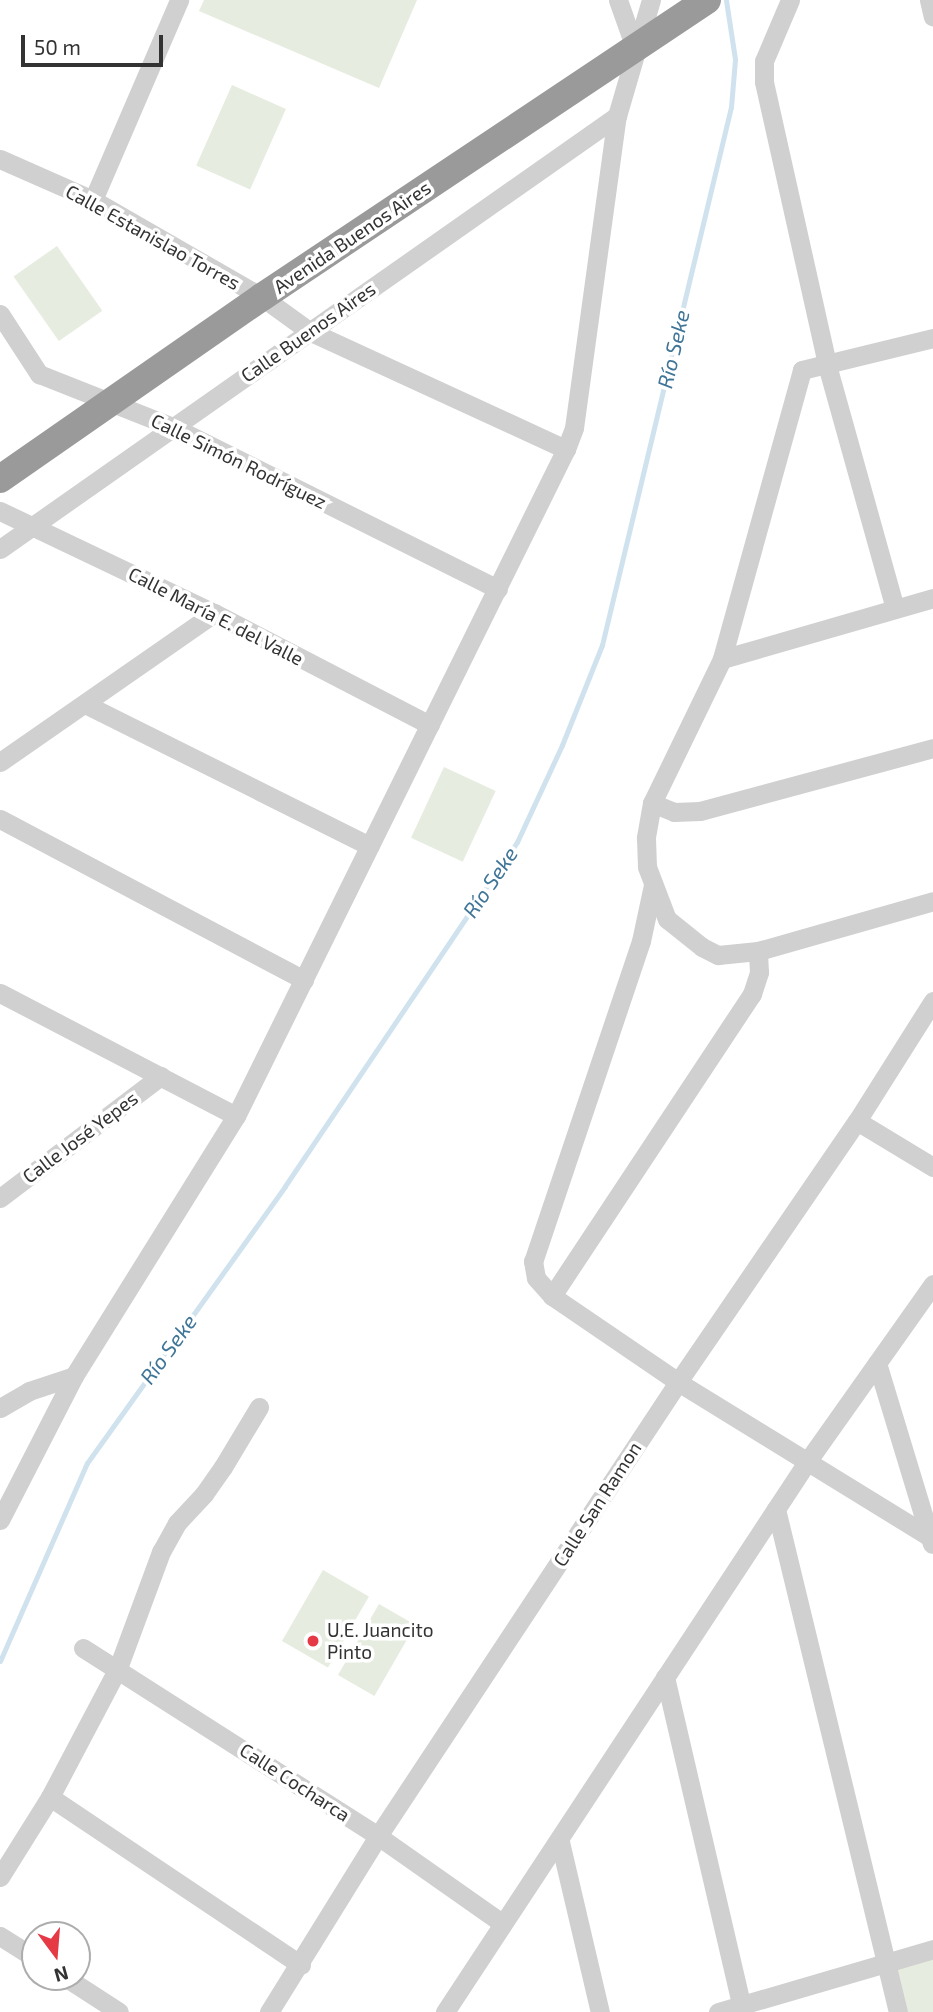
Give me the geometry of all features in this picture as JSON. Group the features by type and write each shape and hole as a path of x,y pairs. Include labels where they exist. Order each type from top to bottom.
{"highway":[{"name":"Avenida Buenos Aires","path":"0,479 262,298 707,0"}],"street":[{"path":"93,200 178,0"},
{"path":"618,0 635,48"},
{"path":"0,1520 74,1376 236,1116 566,449 574,428 617,116 651,0"},
{"path":"790,0 764,61 764,82 827,365 895,609"},
{"path":"929,0 933,17"},
{"name":"Calle Buenos Aires","path":"0,550 617,116"},
{"name":"Calle Estanislao Torres","path":"0,159 93,200 262,298 309,331 566,449"},
{"name":"Calle Simón Rodríguez","path":"0,314 39,374 173,427 498,589"},
{"path":"933,338 802,370 722,659 652,803 646,838 647,867 667,919 702,947 719,955 758,951 933,901"},
{"name":"Calle María E. del Valle","path":"0,511 214,613 430,725"},
{"path":"722,659 933,598"},
{"path":"0,762 214,613"},
{"path":"85,704 370,846"},
{"path":"652,803 674,812 700,811 933,748"},
{"path":"0,819 304,980"},
{"path":"653,885 637,953 533,1261 536,1278 552,1296 678,1382 932,1542"},
{"path":"552,1296 752,994 759,972 758,951"},
{"path":"0,993 236,1116"},
{"name":"Calle San Ramon","path":"269,2012 301,1965 378,1836 678,1382 857,1121 933,1001"},
{"name":"Calle José Yepes","path":"0,1198 161,1076"},
{"path":"857,1121 933,1167"},
{"path":"445,2012 502,1923 560,1842 807,1462 933,1284"},
{"path":"877,1363 932,1542"},
{"path":"0,1408 29,1391 74,1376"},
{"path":"0,1877 50,1797 118,1668 161,1552 177,1523 223,1467 259,1407"},
{"path":"776,1509 898,2012"},
{"name":"Calle Cocharca","path":"83,1648 378,1836 502,1923"},
{"path":"665,1677 741,2004"},
{"path":"50,1797 301,1965"},
{"path":"560,1842 600,2012"},
{"path":"0,1936 21,1949"},
{"path":"718,2012 933,1949"},
{"path":"80,1991 96,2006 119,2012"}],"shaded area":[{"path":"204,0 417,0 379,88 199,11"},
{"path":"232,85 286,109 250,189 196,165"},
{"path":"57,246 102,311 59,341 14,276"},
{"path":"444,767 496,791 463,862 411,838"},
{"path":"323,1570 369,1596 328,1668 282,1641"},
{"path":"379,1604 415,1625 374,1696 338,1675"},
{"path":"933,1957 933,2012 906,2012 895,1966"}],"waterway":[{"name":"Río Seke","path":"0,1661 87,1463 285,1186 517,842 562,745 602,645 731,107 735,59 726,0"}],"place":[{"name":"U.E. Juancito Pinto","path":"313,1641"}]}
